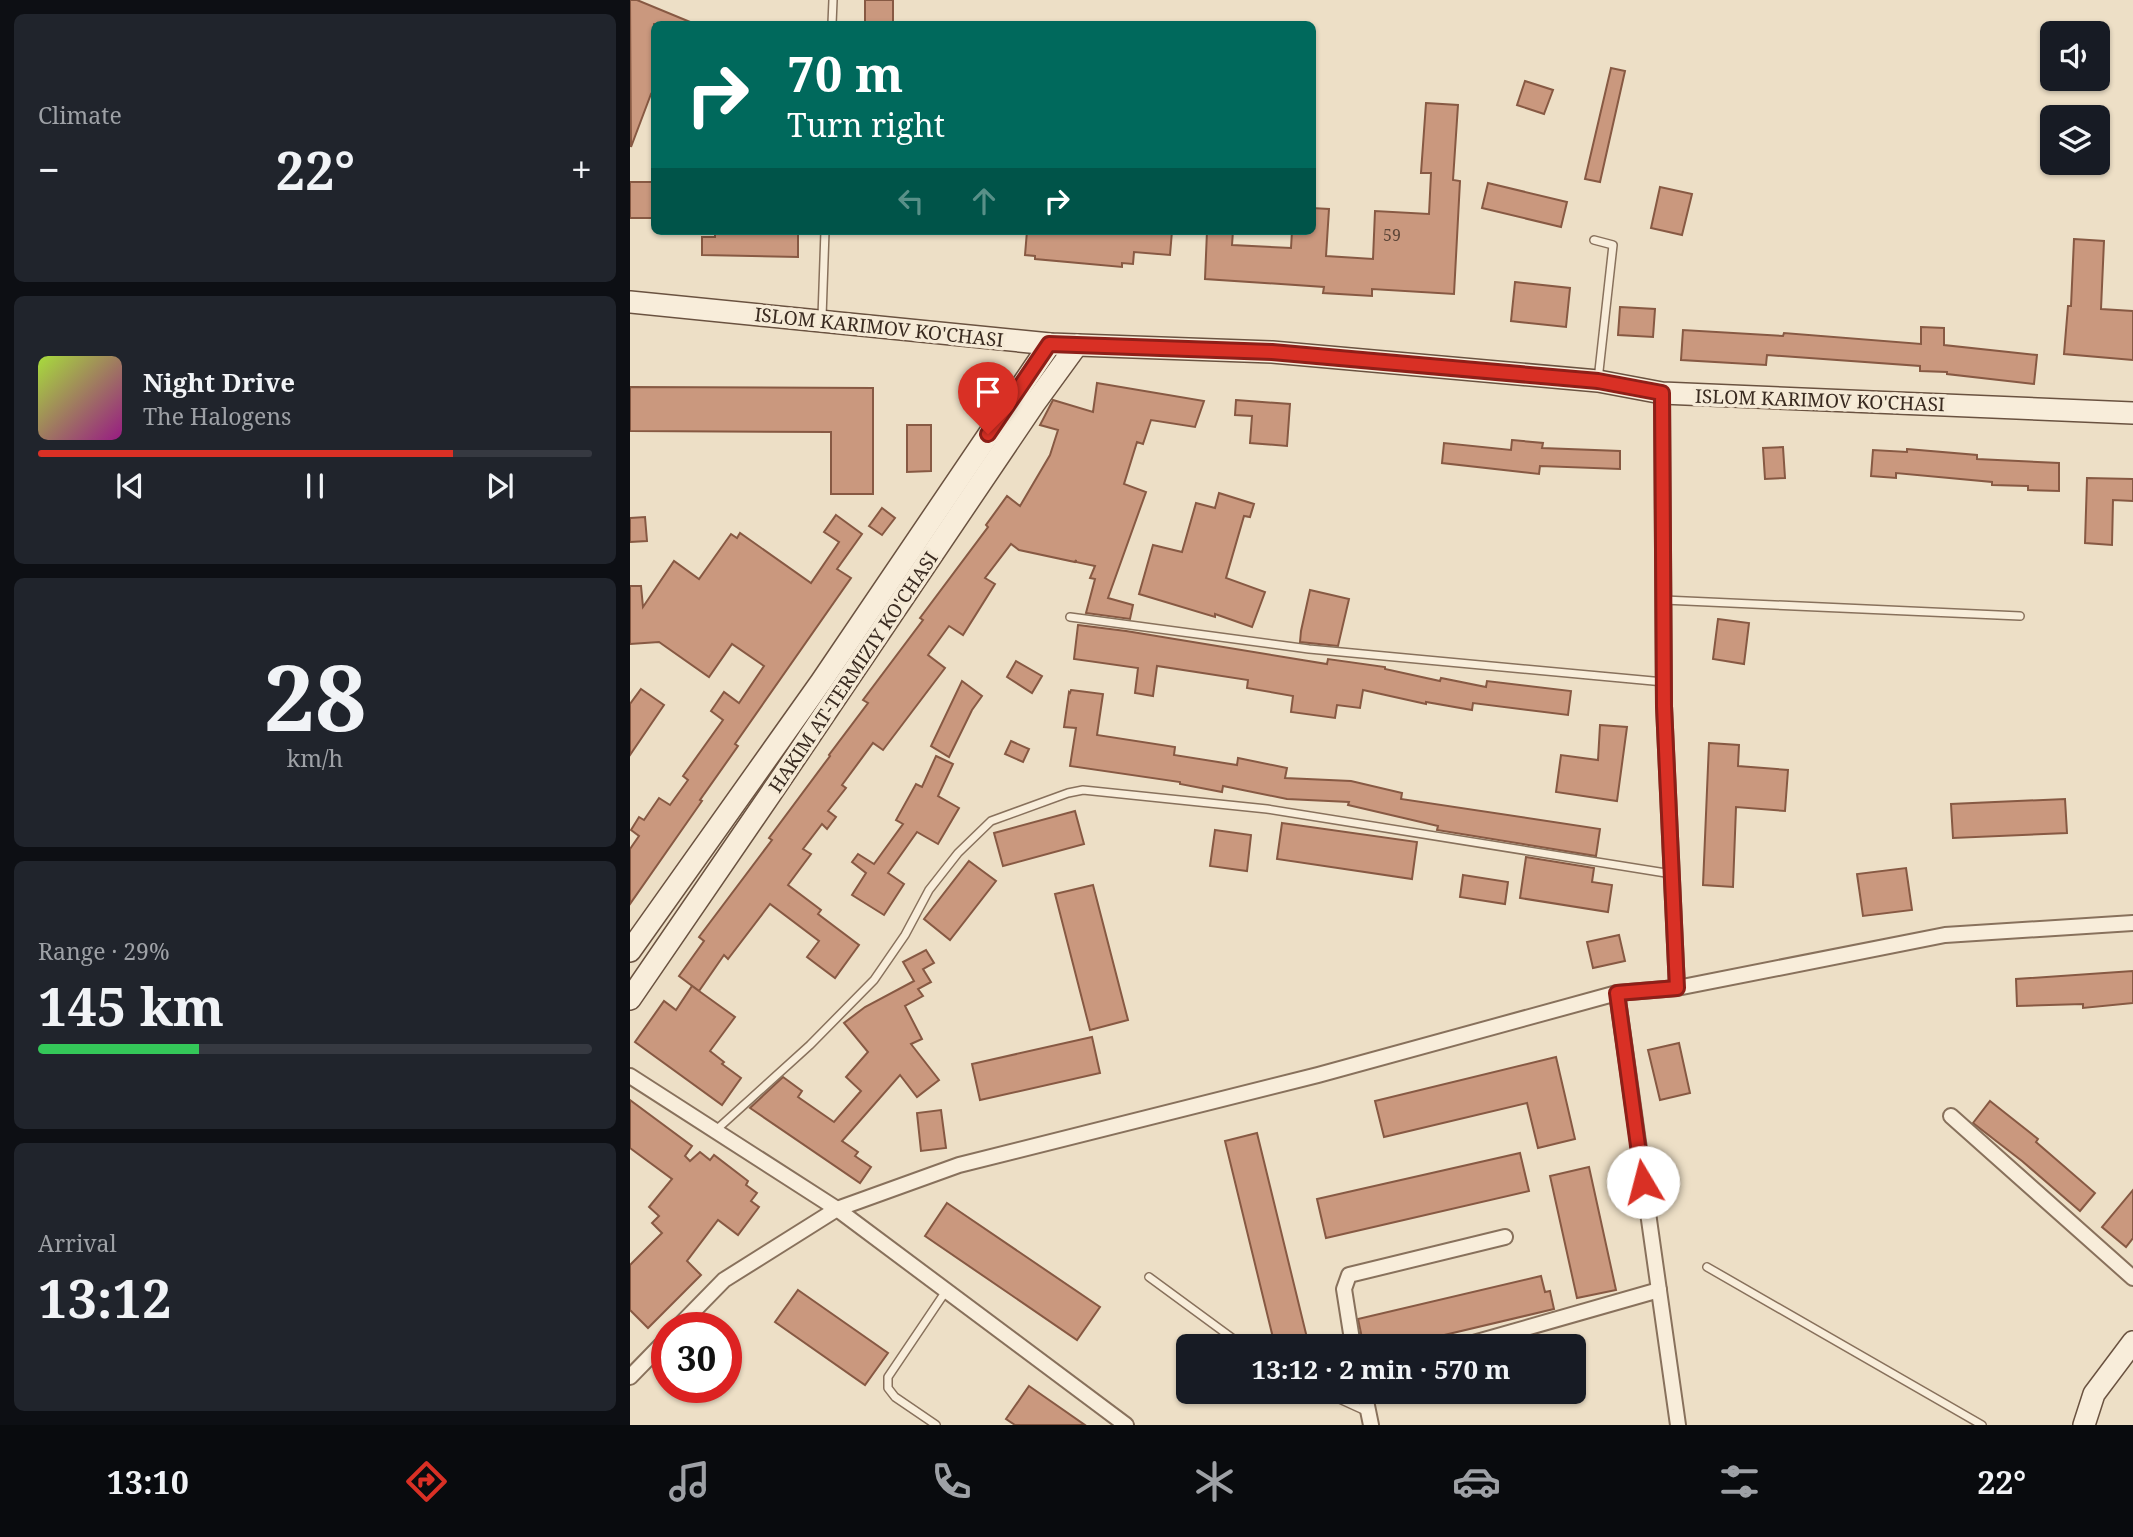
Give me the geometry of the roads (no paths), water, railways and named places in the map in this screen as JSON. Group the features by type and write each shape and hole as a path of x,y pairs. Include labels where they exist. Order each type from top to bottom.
{"main road":[{"name":"ISLOM KARIMOV KO'CHASI","path":"630,302 1049,344 1272,352 1598,381 1662,393 2133,413"},
{"name":"HAKIM AT-TERMIZIY KO'CHASI","path":"630,951 821,682 1049,344"},
{"name":"HAKIM AT-TERMIZIY KO'CHASI","path":"630,999 1034,404 1077,345"},
{"path":"2084,1425 2094,1394 2133,1342"}],"street":[{"path":"1662,393 1664,682 1677,988"},
{"path":"693,1312 724,1280 837,1209 959,1165 1318,1075 1617,993 1677,988 1945,935 2133,923"},
{"path":"1617,993 1678,1425"},
{"path":"630,1076 837,1209 1116,1422"},
{"path":"1951,1116 2133,1278"},
{"path":"1351,1334 1344,1289 1349,1275 1505,1237"},
{"path":"1505,1334 1659,1290"},
{"path":"630,1377 651,1355"}],"lane":[{"path":"832,21 833,0"},
{"path":"822,321 825,235"},
{"path":"1594,240 1613,245 1598,381"},
{"path":"1663,600 2020,616"},
{"path":"1070,617 1309,649 1664,682"},
{"path":"715,1131 810,1045 874,981 905,935 929,890 958,853 991,821 1068,793 1083,790 1267,809 1672,874"},
{"path":"1707,1267 1982,1425"},
{"path":"1149,1277 1227,1334"},
{"path":"936,1425 895,1397 888,1388 888,1377 946,1290"},
{"path":"1344,1404 1370,1419"}]}
